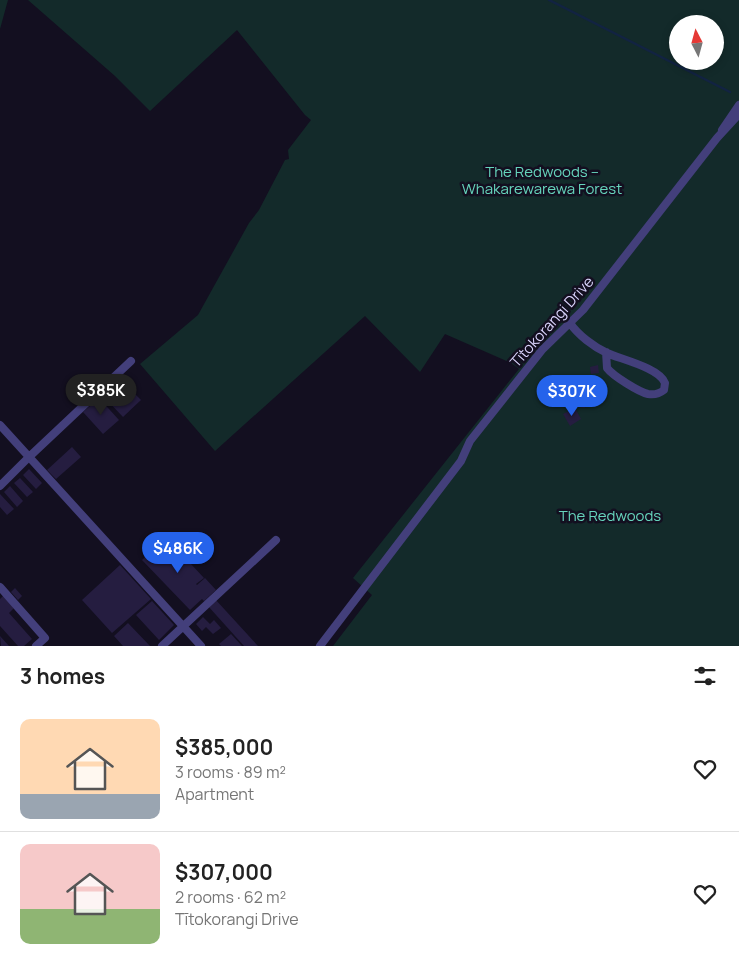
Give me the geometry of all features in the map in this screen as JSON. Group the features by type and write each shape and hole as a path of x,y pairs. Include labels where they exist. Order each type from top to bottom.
{"street":[{"name":"Tītokorangi Drive","path":"717,138 727,120 739,105"},
{"name":"Tītokorangi Drive","path":"320,646 461,461 470,441 542,350 594,297 717,138 739,114"},
{"path":"570,323 587,341 606,352 625,358 660,376 665,383 664,390 656,394 645,393 613,374 607,368 606,352"},
{"path":"0,486 132,361"},
{"path":"0,425 201,646"},
{"path":"162,646 276,540"},
{"path":"0,587 45,638 36,646"}],"green space":[{"path":"0,0 8,0 0,29"},
{"name":"The Redwoods – Whakarewarewa Forest","path":"28,0 739,0 739,646 333,646 372,595 353,578 519,369 511,363 445,334 420,372 365,316 215,451 140,364 198,315 249,223 259,210 285,160 289,159 288,150 311,120 237,30 150,111 115,76"}],"building":[{"path":"598,365 599,373 591,374 590,367"},
{"path":"121,380 141,400 123,417 103,396"},
{"path":"586,385 594,401 584,408 580,407 577,401 575,403 576,396 573,390"},
{"path":"99,398 119,420 103,434 83,412"},
{"path":"575,408 581,419 570,426 563,414"},
{"path":"72,447 81,457 56,479 47,470"},
{"path":"29,469 42,483 36,489 23,475"},
{"path":"20,478 33,492 27,497 14,483"},
{"path":"10,486 23,501 17,507 4,492"},
{"path":"0,494 14,509 7,515 0,507"},
{"path":"165,536 204,578 196,584 205,578 216,590 190,610 142,560"},
{"path":"120,565 151,599 112,633 82,600"},
{"path":"15,588 22,596 18,600 11,592"},
{"path":"4,595 15,607 9,613 32,639 24,646 18,646 0,626 0,599"},
{"path":"215,599 258,646 244,646 208,606"},
{"path":"152,601 174,625 159,640 136,615"},
{"path":"203,617 210,624 214,620 221,628 213,634 206,627 202,631 196,624"},
{"path":"128,623 150,646 123,646 114,636"},
{"path":"231,634 242,646 221,646 219,644"},
{"path":"0,636 9,646 1,646"}],"waterway":[{"path":"549,0 730,92"}],"park label":[{"name":"The Redwoods","path":"610,516"}]}
